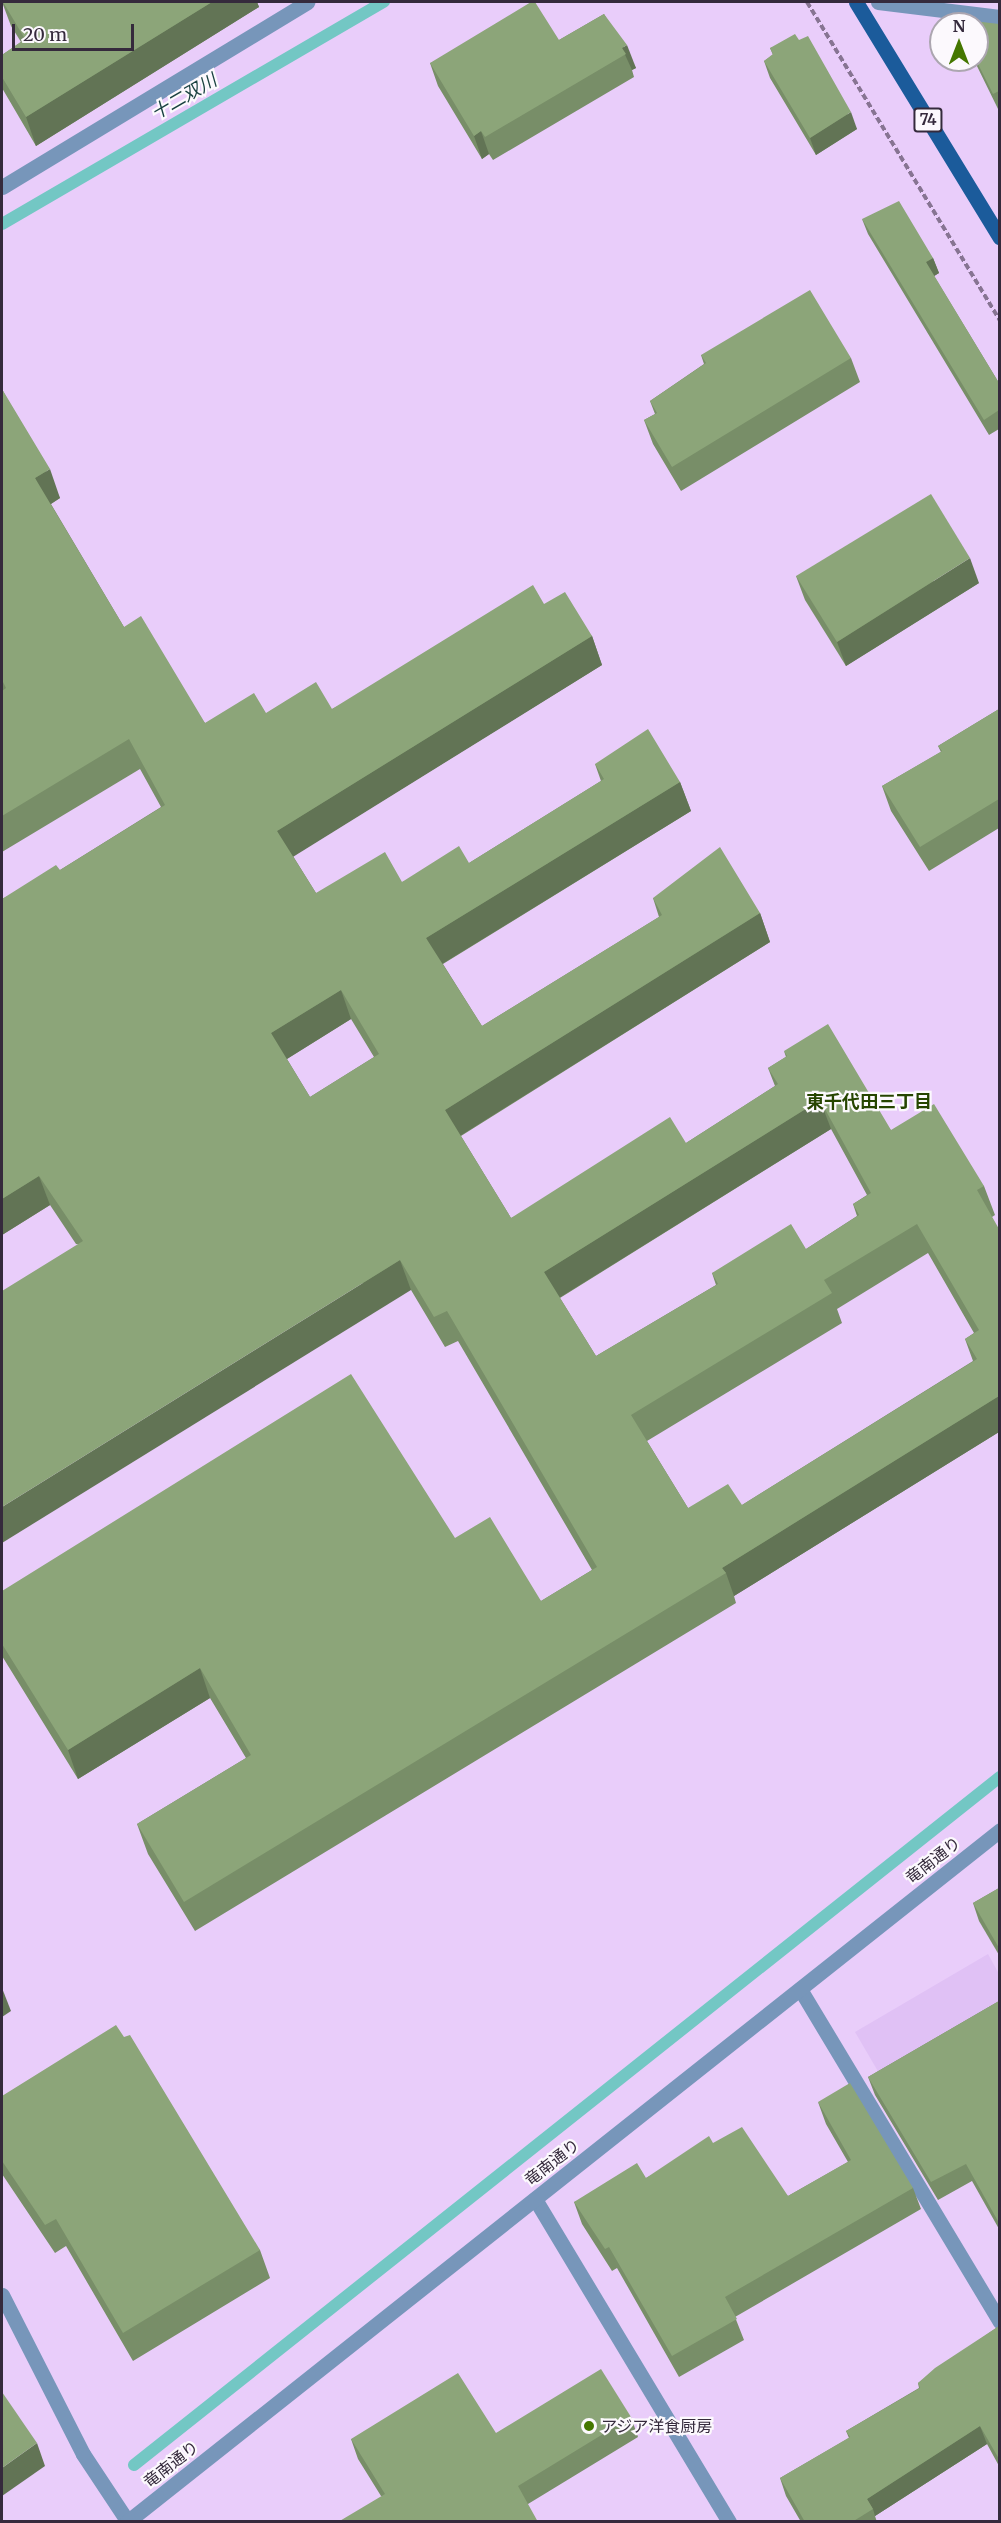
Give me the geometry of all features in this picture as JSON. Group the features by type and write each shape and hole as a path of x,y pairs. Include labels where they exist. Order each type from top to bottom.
{"main road":[{"name":"74","path":"856,2 999,238"}],"street":[{"path":"2,187 307,2"},
{"path":"878,2 999,17"},
{"name":"竜南通り","path":"128,2521 999,1830"},
{"path":"800,1989 999,2322"},
{"path":"535,2199 729,2522"},
{"path":"2,2295 5,2313 83,2454 128,2521"}],"path":[{"path":"807,2 999,321"}],"shaded area":[{"path":"988,1954 999,1974 999,2019 886,2085 855,2032"}],"building":[{"path":"3,2 212,2 26,117 2,77 2,55 25,39"},
{"path":"531,2 535,2 559,40 604,14 627,45 622,48 626,54 485,137 481,131 474,136 430,63"},
{"path":"989,23 999,24 999,91 993,94 982,72 989,72"},
{"path":"795,34 799,40 808,36 851,112 810,138 764,61 773,54 770,48"},
{"path":"899,201 933,258 926,262 999,383 999,410 984,420 862,219"},
{"path":"810,290 851,358 672,467 644,420 657,413 650,401 706,363 701,355"},
{"path":"2,389 50,469 35,478 124,627 141,616 205,723 254,693 266,713 316,682 332,709 533,585 544,604 565,592 592,636 277,831 316,893 385,852 402,882 459,846 469,863 604,779 595,764 648,729 680,782 426,938 482,1026 662,915 653,898 720,847 760,913 445,1110 511,1218 670,1117 686,1143 778,1084 768,1068 787,1056 784,1051 828,1024 891,1130 934,1104 984,1186 977,1190 999,1229 999,1396 722,1568 726,1573 184,1902 137,1824 251,1755 200,1668 68,1750 2,1644 2,1591 351,1374 455,1538 490,1517 541,1601 597,1567 447,1311 434,1317 400,1260 2,1507 2,1291 83,1241 39,1176 2,1199 2,899 56,865 60,870 165,805 129,739 2,816 2,691 6,688 2,680","holes":["341,990 379,1054 310,1097 271,1033","820,1100 871,1193 853,1204 859,1215 806,1249 791,1224 712,1273 718,1284 596,1356 544,1272","917,1224 979,1330 965,1339 977,1359 742,1505 728,1484 688,1508 631,1415 832,1293 824,1280"]},
{"path":"931,494 970,558 837,642 796,576"},
{"path":"999,709 999,799 920,847 882,786 942,751 938,746"},
{"path":"999,1888 999,1948 973,1903"},
{"path":"999,2001 999,2223 966,2164 931,2182 868,2077"},
{"path":"116,2025 124,2037 130,2035 260,2250 123,2333 56,2219 45,2225 2,2161 2,2096"},
{"path":"850,2083 913,2188 725,2297 737,2319 672,2356 609,2247 605,2249 574,2202 637,2163 646,2178 709,2136 713,2143 742,2127 788,2196 851,2160 818,2102"},
{"path":"999,2326 999,2459 980,2426 867,2499 873,2509 852,2522 805,2522 780,2478 850,2437 846,2431 920,2388 918,2383 935,2368"},
{"path":"601,2369 631,2417 518,2486 538,2522 338,2522 385,2494 351,2439 458,2373 496,2433"},
{"path":"2,2392 37,2443 2,2468"}],"waterway":[{"name":"十二双川","path":"2,224 384,2"},
{"path":"134,2465 1000,1777"}],"place":[{"name":"アジア洋食厨房","path":"589,2426"}],"district":[{"name":"東千代田三丁目","path":"869,1102"}]}
